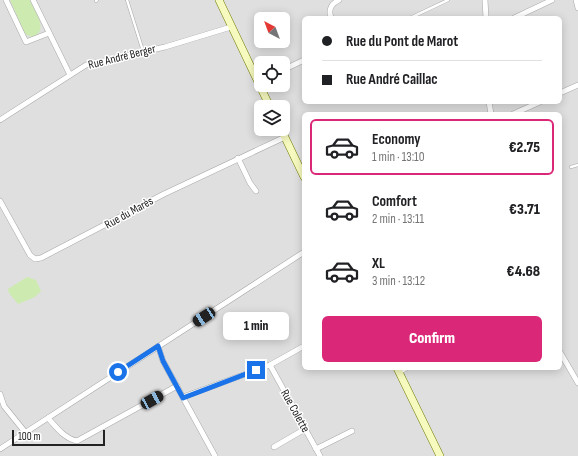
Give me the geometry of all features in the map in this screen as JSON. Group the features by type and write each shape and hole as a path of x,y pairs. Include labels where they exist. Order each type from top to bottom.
{"main road":[{"path":"219,0 254,71"},
{"path":"285,138 302,173"},
{"path":"398,370 437,455"}],"street":[{"path":"6,0 26,42 49,33"},
{"path":"33,0 70,75"},
{"path":"330,16 329,11 330,6 339,0"},
{"path":"485,0 486,16"},
{"path":"518,16 552,0"},
{"path":"576,0 578,8"},
{"name":"Rue André Berger","path":"0,120 86,65 143,52 232,27"},
{"path":"290,67 302,61"},
{"path":"562,92 578,85"},
{"path":"518,112 536,104"},
{"name":"Rue du Marès","path":"0,201 2,211 30,256 35,259 41,258 92,233 164,194 238,158 285,138"},
{"path":"238,158 250,183 256,191"},
{"path":"0,449 302,253"},
{"path":"158,346 163,361 215,456"},
{"path":"183,398 270,365 302,347"},
{"path":"562,355 578,383"},
{"name":"Rue Colette","path":"270,365 320,456"},
{"path":"48,418 63,435 69,439 77,441 177,386"},
{"path":"0,394 4,406 25,432"},
{"path":"274,447 305,429"},
{"path":"316,449 352,431"}],"lane":[{"path":"127,0 143,52"},
{"path":"414,16 448,0"},
{"path":"571,167 578,165"}],"shaded area":[{"path":"0,0 578,0 578,456 0,456"}],"green space":[{"path":"10,0 30,0 40,21 41,26 37,34 32,37 25,34"},
{"path":"27,277 36,280 41,291 35,297 18,304 9,293 8,289"}],"route":[{"path":"118,372 158,346 163,361 183,398 256,370"}]}
